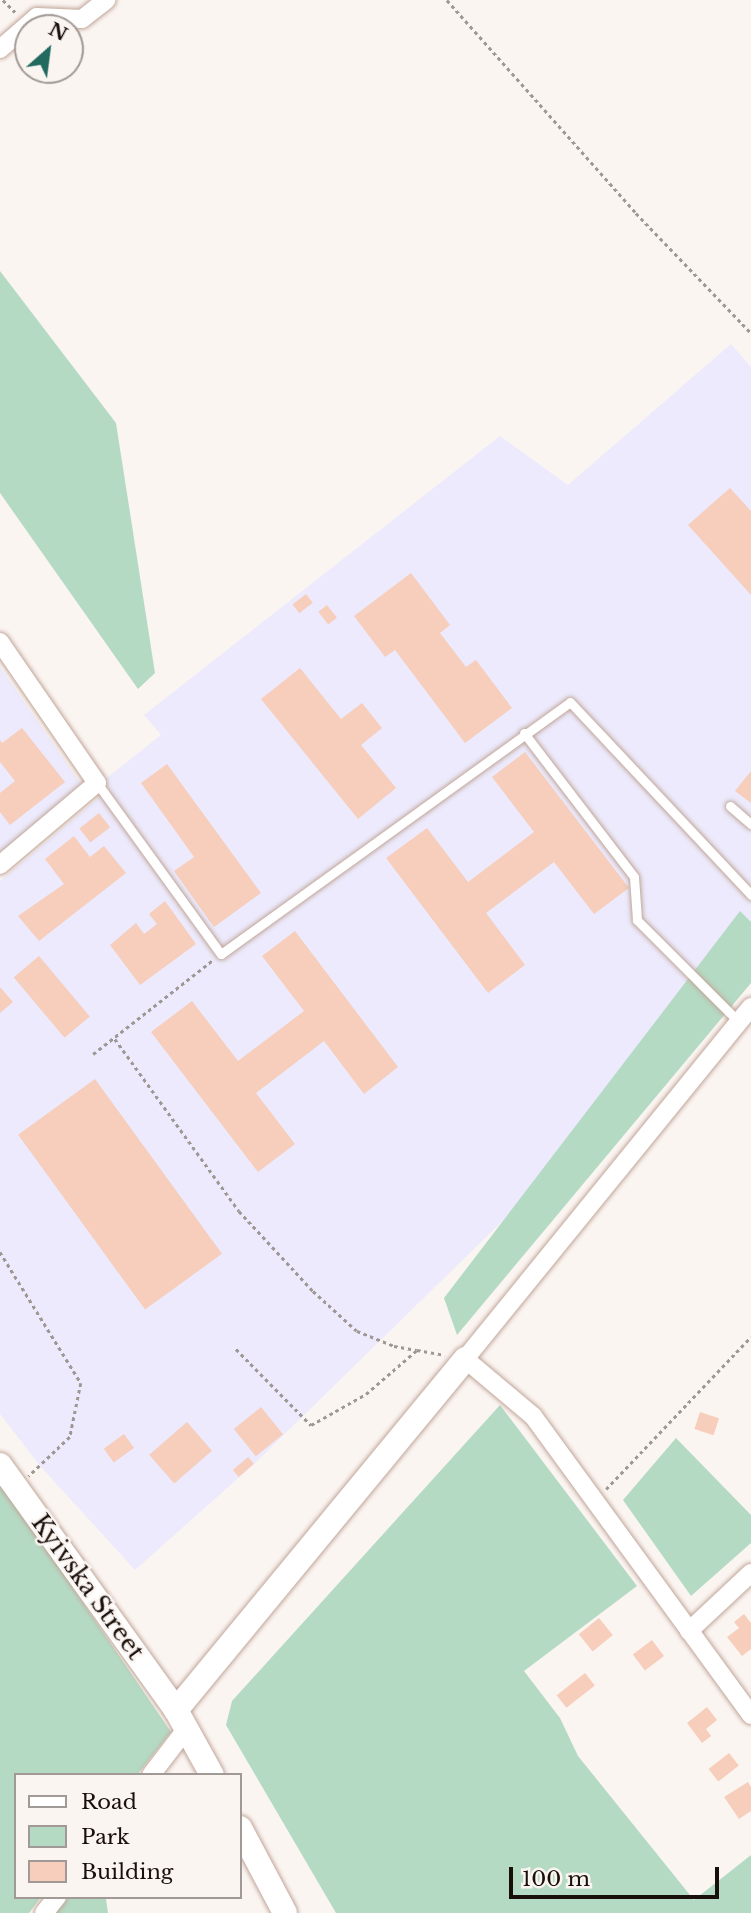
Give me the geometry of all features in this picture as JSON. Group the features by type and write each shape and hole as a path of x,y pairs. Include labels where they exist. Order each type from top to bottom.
{"street":[{"path":"84,17 106,0"},
{"path":"0,49 14,37"},
{"path":"0,642 97,783 0,865"},
{"path":"152,1773 181,1719 465,1359 751,1007"},
{"path":"465,1359 533,1416 751,1714"},
{"name":"Kyivska Street","path":"0,1465 181,1719 211,1773"},
{"path":"689,1631 751,1573"},
{"path":"242,1832 285,1913"},
{"path":"44,1913 55,1899"}],"lane":[{"path":"97,783 221,954 570,702 751,895"},
{"path":"524,733 634,877 637,920 739,1022"},
{"path":"730,806 751,824"}],"path":[{"path":"3,0 17,14"},
{"path":"447,0 636,213 751,333"},
{"path":"93,1054 221,954"},
{"path":"115,1039 239,1211 313,1291 357,1331 394,1346 465,1359"},
{"path":"0,1252 81,1383 69,1437 41,1467 16,1486"},
{"path":"596,1499 751,1336"},
{"path":"236,1349 311,1424 366,1394 417,1350"}],"shaded area":[{"path":"731,344 751,367 751,978 254,1464 135,1570 41,1467 0,1414 0,881 109,789 103,781 161,735 144,715 500,436 568,485"},
{"path":"0,667 81,784 0,853"}],"green space":[{"path":"0,271 116,423 155,673 138,689 0,493"},
{"path":"740,911 751,922 751,983 457,1335 444,1298"},
{"path":"500,1405 637,1586 524,1671 560,1718 578,1756 694,1900 751,1855 751,1913 336,1913 226,1725 232,1701"},
{"path":"676,1438 751,1515 751,1543 691,1596 623,1500"},
{"path":"0,1481 171,1732 139,1773 14,1773 14,1899 40,1899 29,1913 0,1913"},
{"path":"62,1899 106,1899 108,1913 51,1913"}],"building":[{"path":"730,488 751,511 751,595 688,525"},
{"path":"411,573 450,625 440,633 466,667 476,660 512,708 465,743 395,650 385,657 354,616"},
{"path":"306,594 313,603 299,613 293,604"},
{"path":"327,605 337,618 328,624 318,612"},
{"path":"300,668 341,719 362,703 382,728 361,745 396,788 358,819 261,699"},
{"path":"22,728 65,782 10,825 0,812 0,793 15,781 0,762 0,740 2,743"},
{"path":"525,752 629,888 594,914 554,862 486,913 525,965 488,993 386,858 427,828 468,882 534,832 492,777"},
{"path":"167,764 261,893 214,927 174,871 194,857 141,783"},
{"path":"751,771 751,803 735,791"},
{"path":"99,813 110,827 90,843 79,828"},
{"path":"74,836 90,857 104,846 126,873 39,941 18,916 64,884 45,859"},
{"path":"165,901 196,944 140,985 110,945 136,923 144,934 157,924 149,914"},
{"path":"295,931 398,1067 364,1094 324,1041 256,1093 295,1144 258,1172 151,1032 192,1001 238,1061 304,1011 262,956"},
{"path":"39,956 90,1017 65,1038 14,977"},
{"path":"0,987 13,1002 0,1013"},
{"path":"95,1079 222,1254 145,1310 18,1135"},
{"path":"261,1407 283,1434 256,1456 234,1429"},
{"path":"700,1412 719,1418 713,1435 694,1429"},
{"path":"187,1422 212,1451 174,1483 149,1455"},
{"path":"124,1434 134,1448 114,1462 104,1449"},
{"path":"248,1457 254,1464 239,1477 233,1470"},
{"path":"744,1614 751,1623 751,1649 742,1656 727,1637 739,1628 734,1622"},
{"path":"599,1618 613,1635 593,1651 579,1634"},
{"path":"652,1640 664,1656 645,1670 633,1654"},
{"path":"585,1673 595,1686 566,1708 557,1695"},
{"path":"707,1707 717,1720 706,1729 711,1736 702,1743 687,1723"},
{"path":"729,1753 739,1766 718,1782 709,1769"},
{"path":"748,1782 751,1787 751,1811 739,1819 724,1797"}]}
